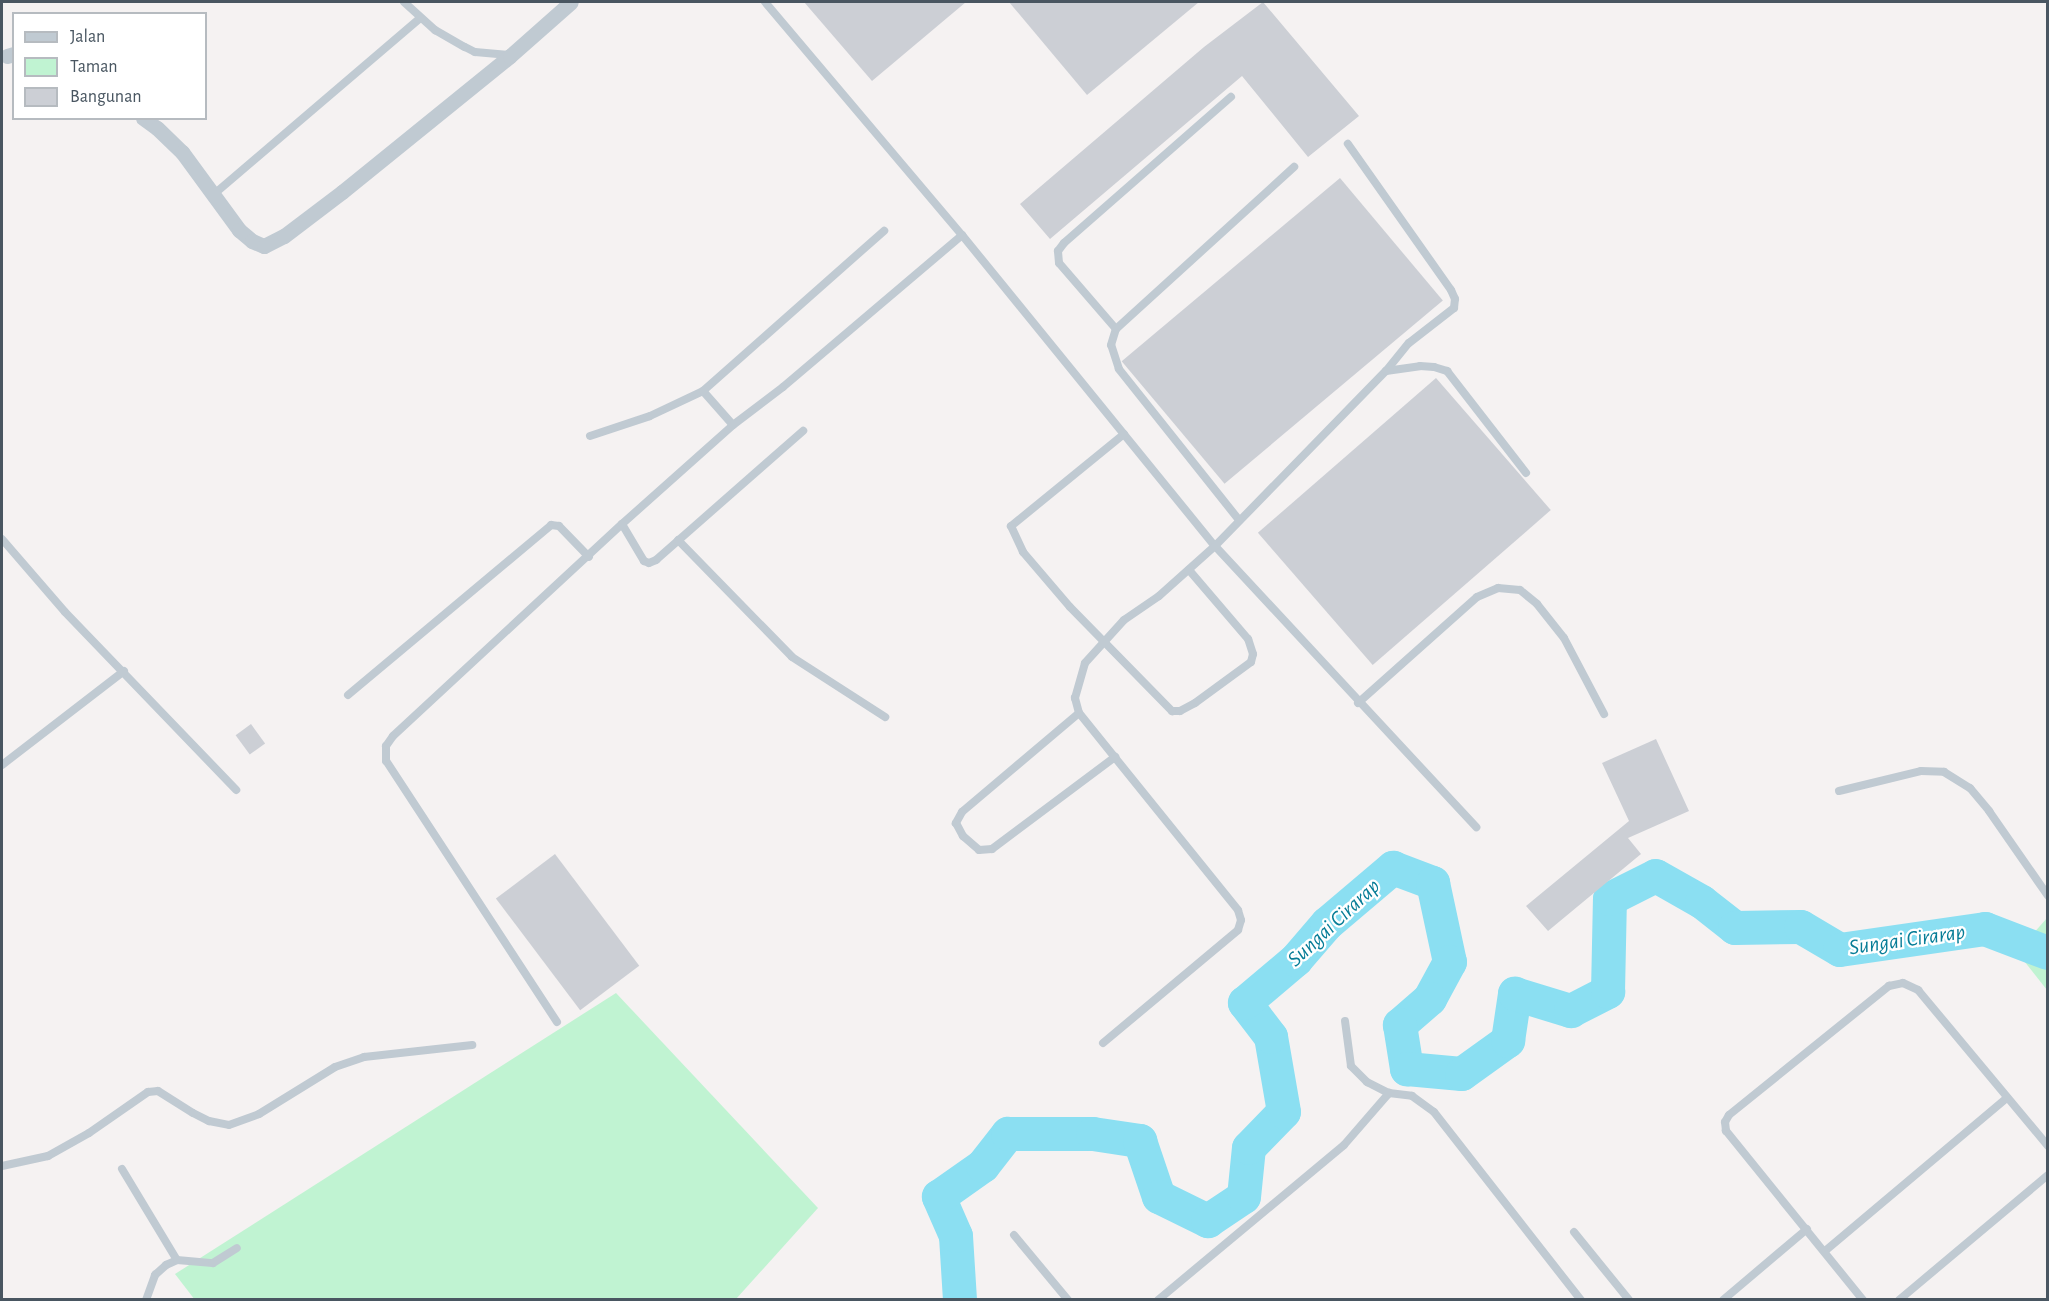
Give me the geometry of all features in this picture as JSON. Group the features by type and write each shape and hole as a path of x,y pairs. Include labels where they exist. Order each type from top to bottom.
{"street":[{"path":"146,120 182,152 239,230 252,241 264,246 284,236 342,192 510,56 571,2"}],"lane":[{"path":"404,2 435,30 476,52 510,56"},
{"path":"765,2 962,235 1215,546 1358,703 1476,827"},
{"path":"213,195 420,18"},
{"path":"1116,329 1059,263 1058,251 1064,243 1231,98"},
{"path":"1103,1043 1238,930 1241,920 1238,910 1079,713 1075,698 1085,663 1124,620 1189,570 1215,546 1386,371 1409,344 1454,308 1455,299 1348,144"},
{"path":"1239,520 1119,369 1111,345 1116,329 1294,167"},
{"path":"590,436 650,416 703,391 884,231"},
{"path":"556,1022 387,761 386,746 393,736 622,524 733,425 783,387 962,235"},
{"path":"1386,371 1420,366 1447,371 1526,473"},
{"path":"703,391 733,425"},
{"path":"622,524 644,561 649,563 803,431"},
{"path":"1124,434 1011,526 1023,552 1103,641 1172,711 1180,711 1195,703 1251,662 1253,654 1248,639 1189,570"},
{"path":"348,695 551,525 560,526 589,557"},
{"path":"2,539 65,612 236,790"},
{"path":"678,540 792,657 885,717"},
{"path":"1358,703 1477,597 1498,588 1520,590 1537,604 1564,638 1604,714"},
{"path":"2,765 124,671"},
{"path":"1079,713 962,812 956,823 963,836 980,850 992,849 1115,757"},
{"path":"1839,791 1921,771 1944,772 1970,788 1989,811 2048,896"},
{"path":"1863,1299 1726,1131 1725,1122 1729,1115 1889,986 1903,983 1918,990 2048,1146"},
{"path":"1345,1021 1351,1066 1367,1082 1389,1093 1412,1096 1434,1112 1581,1299"},
{"path":"2,1166 48,1156 89,1133 148,1092 158,1091 209,1121 229,1125 259,1114 335,1067 364,1057 472,1045"},
{"path":"1158,1299 1344,1145 1389,1093"},
{"path":"1825,1251 2007,1098"},
{"path":"122,1169 177,1260"},
{"path":"1899,1299 2048,1175"},
{"path":"1723,1299 1807,1228"},
{"path":"1574,1232 1629,1299"},
{"path":"1014,1234 1068,1299"},
{"path":"146,1299 155,1275 177,1260 213,1263 237,1248"}],"green space":[{"path":"2047,918 2047,990 2017,952"},
{"path":"616,993 818,1208 736,1299 195,1300 175,1274"}],"building":[{"path":"804,2 966,2 872,81"},
{"path":"1009,2 1199,2 1087,95"},
{"path":"1263,2 1359,116 1308,157 1242,76 1050,239 1020,204 1204,47"},
{"path":"1340,178 1443,301 1225,484 1122,361"},
{"path":"1436,378 1551,510 1373,665 1258,533"},
{"path":"251,724 265,743 250,755 236,735"},
{"path":"1656,739 1689,811 1628,838 1641,854 1548,931 1526,906 1629,821 1602,763"},
{"path":"555,854 639,966 580,1010 496,899"}],"waterway":[{"name":"Sungai Cirarap","path":"960,1300 956,1236 939,1197 983,1166 1008,1134 1093,1134 1140,1141 1159,1197 1208,1221 1244,1197 1249,1148 1284,1112 1271,1037 1245,1003 1296,960 1327,924 1393,868 1433,883 1450,962 1430,999 1400,1025 1407,1069 1462,1074 1508,1041 1515,994 1571,1011 1608,992 1610,899 1656,876 1702,902 1735,928 1801,927 1840,950 1985,929 2048,953"}]}
